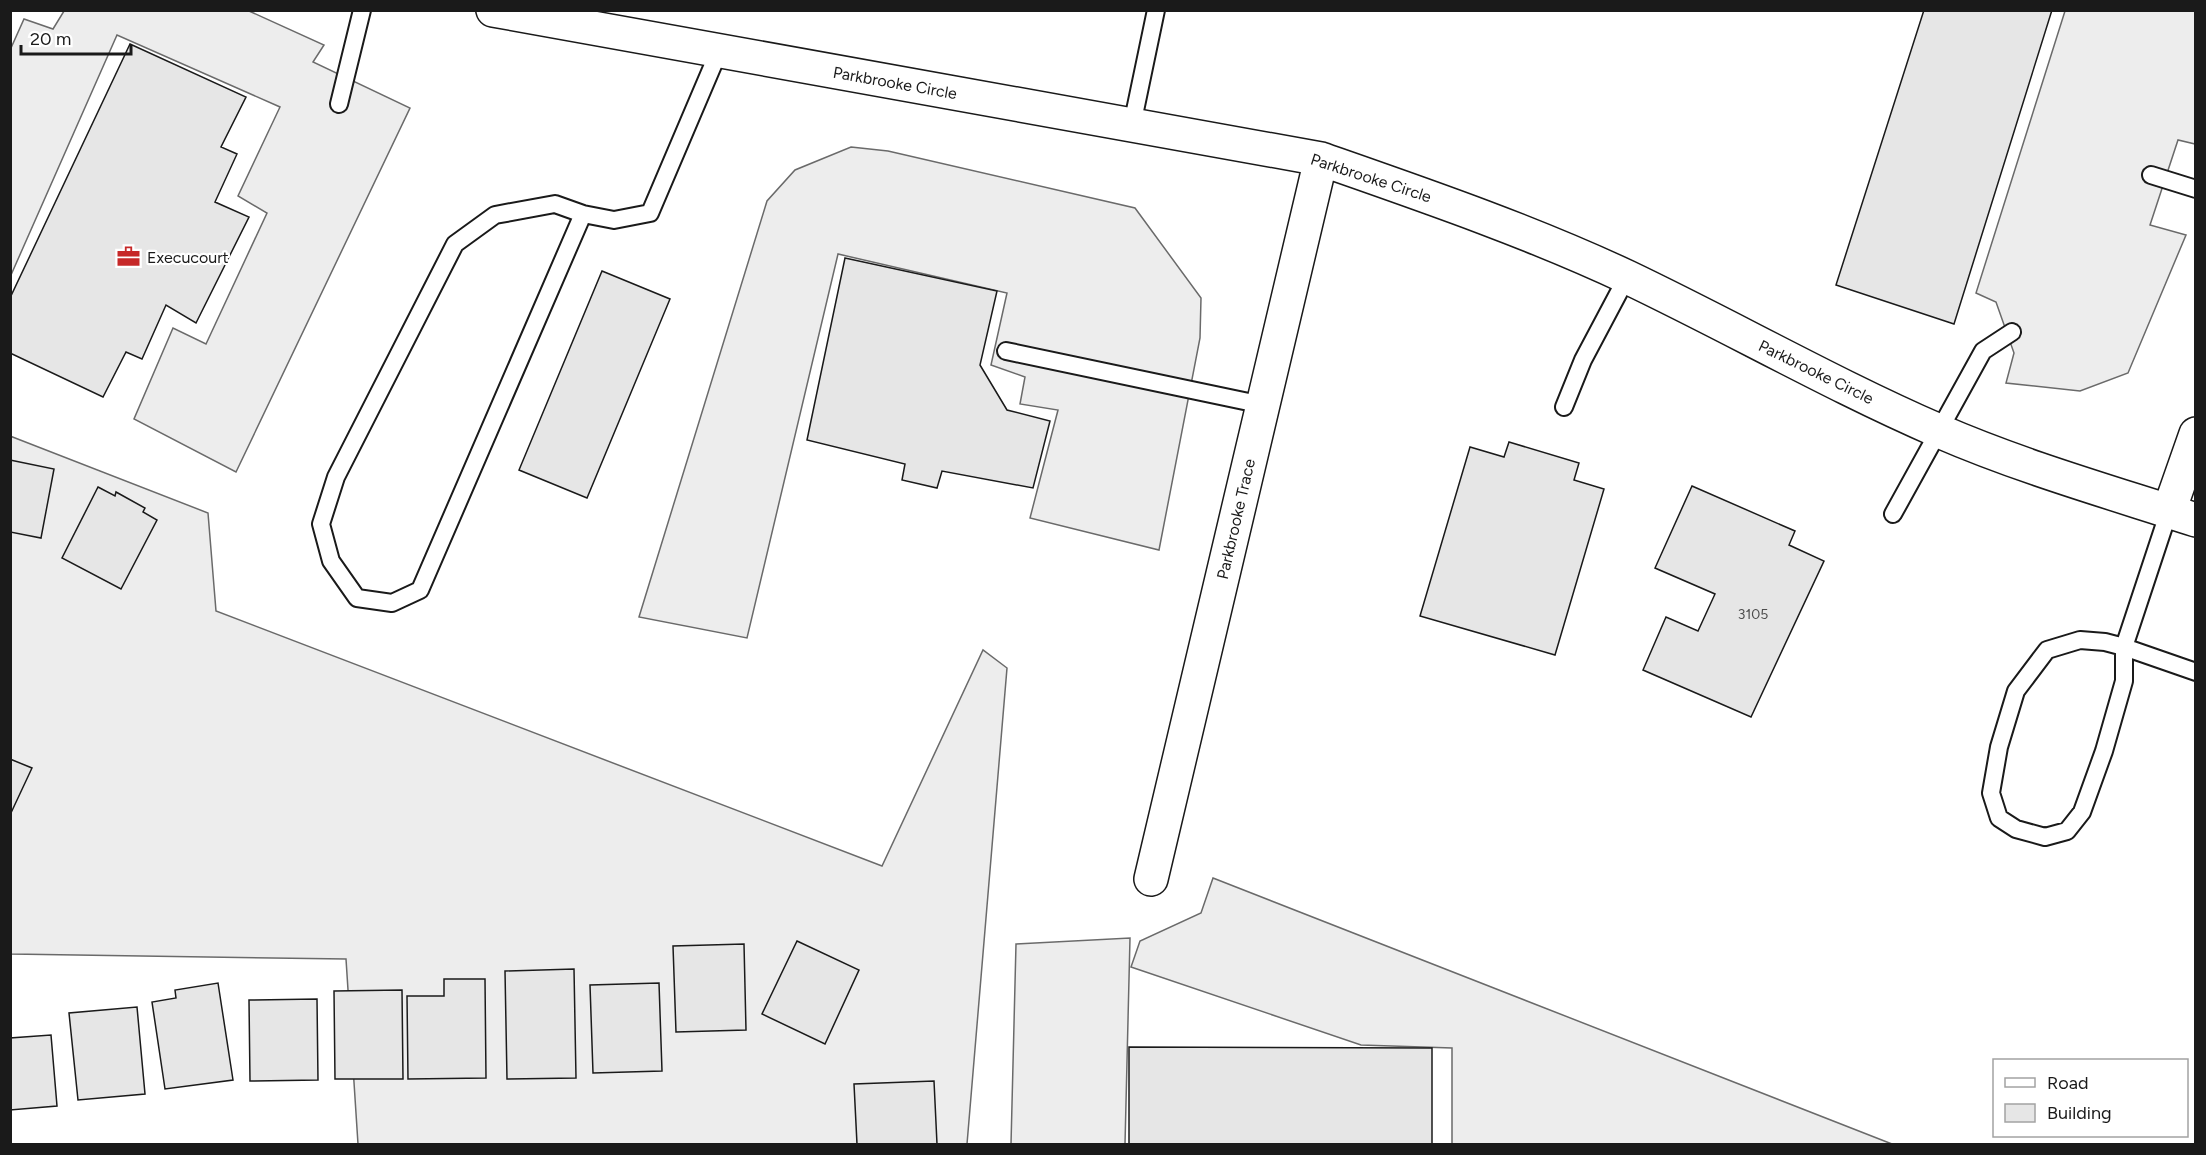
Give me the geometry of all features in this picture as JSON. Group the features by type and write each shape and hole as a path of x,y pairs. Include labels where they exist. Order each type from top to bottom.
{"street":[{"name":"Parkbrooke Circle","path":"493,10 1321,159 1432,198 1627,277 1809,369 1939,431 2020,463 2182,516"},
{"name":"Parkbrooke Trace","path":"1151,879 1321,159"},
{"path":"2182,516 2196,434"}],"lane":[{"path":"339,104 362,10"},
{"path":"1131,125 1156,10"},
{"path":"583,213 420,590 392,603 357,598 332,561 321,524 336,477 455,244 495,215 555,204 614,220 650,213 718,51"},
{"path":"2151,174 2196,189"},
{"path":"1564,407 1584,360 1627,277"},
{"path":"1893,514 1983,351 2012,332"},
{"path":"1006,351 1263,405"},
{"path":"2182,516 2124,647 2124,681 2104,751 2082,812 2067,831 2044,837 2016,829 2000,818 1991,793 2000,747 2016,691 2047,650 2079,640 2105,642 2124,647 2196,672"}],"shaded area":[{"path":"64,11 249,11 324,45 313,62 410,108 236,472 134,419 173,328 206,344 267,213 238,196 280,107 117,35 11,275 11,48 24,19 53,29"},
{"path":"2065,11 2195,11 2195,144 2178,140 2150,225 2186,235 2128,373 2080,391 2006,383 2014,353 1996,302 1976,293"},
{"path":"851,147 888,151 1135,208 1201,298 1200,338 1159,550 1030,518 1058,410 1020,404 1025,377 991,365 1007,293 838,254 747,638 639,617 767,201 795,170"},
{"path":"10,436 208,513 216,611 882,866 983,650 1007,668 967,1144 358,1144 346,959 11,954"},
{"path":"1213,878 1892,1144 1452,1144 1452,1048 1361,1045 1131,967 1140,941 1201,913"},
{"path":"1130,938 1125,1144 1011,1144 1016,944"}],"building":[{"path":"1924,10 2052,10 1954,324 1836,285"},
{"name":"Execucourt","path":"130,44 246,97 221,147 237,154 215,202 249,217 196,323 166,305 142,359 126,352 103,397 10,353 10,298"},
{"path":"845,258 997,291 980,365 1007,410 1050,421 1033,488 942,471 937,488 902,480 905,464 807,440"},
{"path":"602,271 670,299 587,498 519,470"},
{"path":"1509,442 1579,463 1574,480 1604,489 1555,655 1420,616 1470,447 1504,457"},
{"path":"10,460 54,469 41,538 10,532"},
{"path":"1692,486 1795,531 1789,545 1824,561 1751,717 1643,670 1666,617 1698,631 1715,594 1655,568"},
{"path":"98,487 115,496 116,492 145,508 143,512 157,520 121,589 62,558"},
{"path":"10,759 32,768 10,815"},
{"path":"797,941 859,970 825,1044 762,1014"},
{"path":"744,944 746,1030 676,1032 673,946"},
{"path":"574,969 576,1078 507,1079 505,971"},
{"path":"444,979 485,979 486,1078 408,1079 407,996 444,996"},
{"path":"218,983 233,1080 165,1089 152,1002 176,998 175,990"},
{"path":"659,983 662,1071 593,1073 590,985"},
{"path":"402,990 403,1079 335,1079 334,991"},
{"path":"317,999 318,1080 250,1081 249,1000"},
{"path":"137,1007 145,1094 78,1100 69,1013"},
{"path":"51,1035 57,1106 10,1110 10,1038"},
{"path":"1129,1047 1432,1048 1432,1144 1129,1144"},
{"path":"934,1081 937,1144 857,1144 854,1084"}],"place":[{"name":"Execucourt","path":"129,257"}]}
